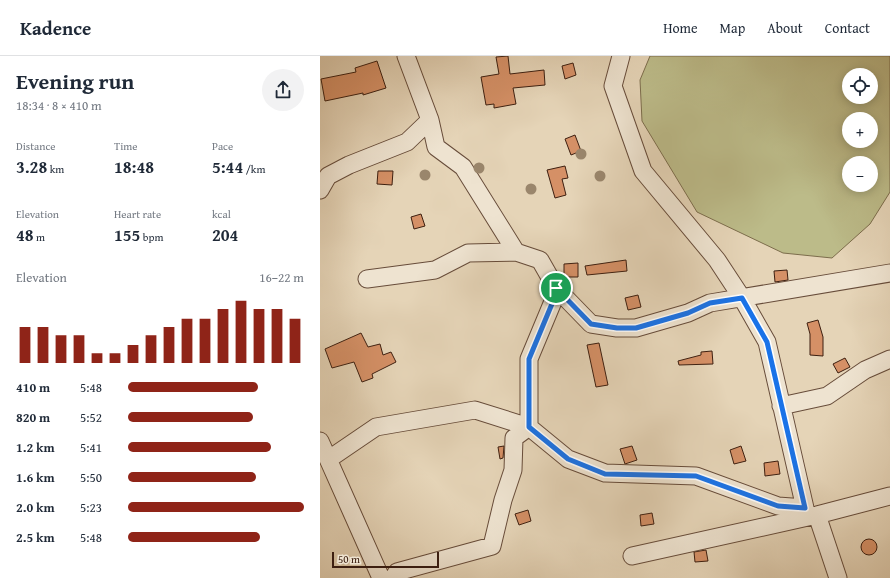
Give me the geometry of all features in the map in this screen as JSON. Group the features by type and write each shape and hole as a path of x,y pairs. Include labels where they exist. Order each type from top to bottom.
{"street":[{"path":"406,56 430,120 436,147 463,167 516,252"},
{"path":"328,459 376,427 474,410 529,427 568,459 605,474 696,476 778,506 805,508 767,342 742,298 717,260 643,171 613,86 621,56"},
{"path":"320,190 328,176 349,165 407,142 430,120"},
{"path":"367,279 435,270 468,254 516,252 540,260 556,288 591,324 617,328 636,328 688,313 710,303 890,273"},
{"path":"529,427 529,359 554,299 556,288"},
{"path":"781,406 827,396 865,370 890,358"},
{"path":"393,578 397,572 492,546 503,500 513,470 514,438 529,427"},
{"path":"320,441 381,578"},
{"path":"632,556 817,515 890,496"},
{"path":"817,515 838,578"}],"shaded area":[{"path":"650,56 890,56 890,192 870,224 832,258 783,253 697,212 642,121 640,80"}],"building":[{"path":"508,56 510,74 544,70 545,85 513,88 516,104 494,108 494,104 486,105 481,77 499,74 496,57"},
{"path":"377,61 386,88 363,95 363,93 325,101 321,79 356,72 355,68"},
{"path":"573,63 576,75 565,79 562,66"},
{"path":"575,135 581,151 571,155 565,139"},
{"path":"565,166 568,178 562,179 566,195 555,198 547,170"},
{"path":"378,171 393,171 392,185 377,184"},
{"path":"421,214 425,226 414,229 411,217"},
{"path":"626,260 627,271 587,275 585,266"},
{"path":"578,263 578,277 564,277 564,264"},
{"path":"787,270 788,280 775,282 774,271"},
{"path":"638,295 641,307 628,310 625,298"},
{"path":"818,320 823,337 823,356 810,355 810,334 807,323"},
{"path":"361,333 368,347 380,344 383,355 391,352 396,362 372,374 373,378 362,382 354,362 332,368 325,349"},
{"path":"599,343 608,385 596,387 587,345"},
{"path":"712,351 713,364 679,365 678,361 701,355 701,352"},
{"path":"845,358 850,367 838,373 833,364"},
{"path":"504,446 503,458 500,459 498,447"},
{"path":"632,446 637,460 625,464 620,449"},
{"path":"741,446 746,461 734,464 730,450"},
{"path":"778,461 780,474 765,476 764,463"},
{"path":"528,510 531,521 519,525 515,514"},
{"path":"652,513 654,524 641,526 640,515"},
{"path":"869,539 875,541 877,547 875,553 869,555 863,553 861,547 863,541"},
{"path":"706,550 708,561 695,562 694,552"}],"route":[{"path":"556,288 591,324 617,328 636,328 688,313 710,303 742,298 767,342 805,508 778,506 696,476 605,474 568,459 529,427 529,359 554,299 556,288"}]}
